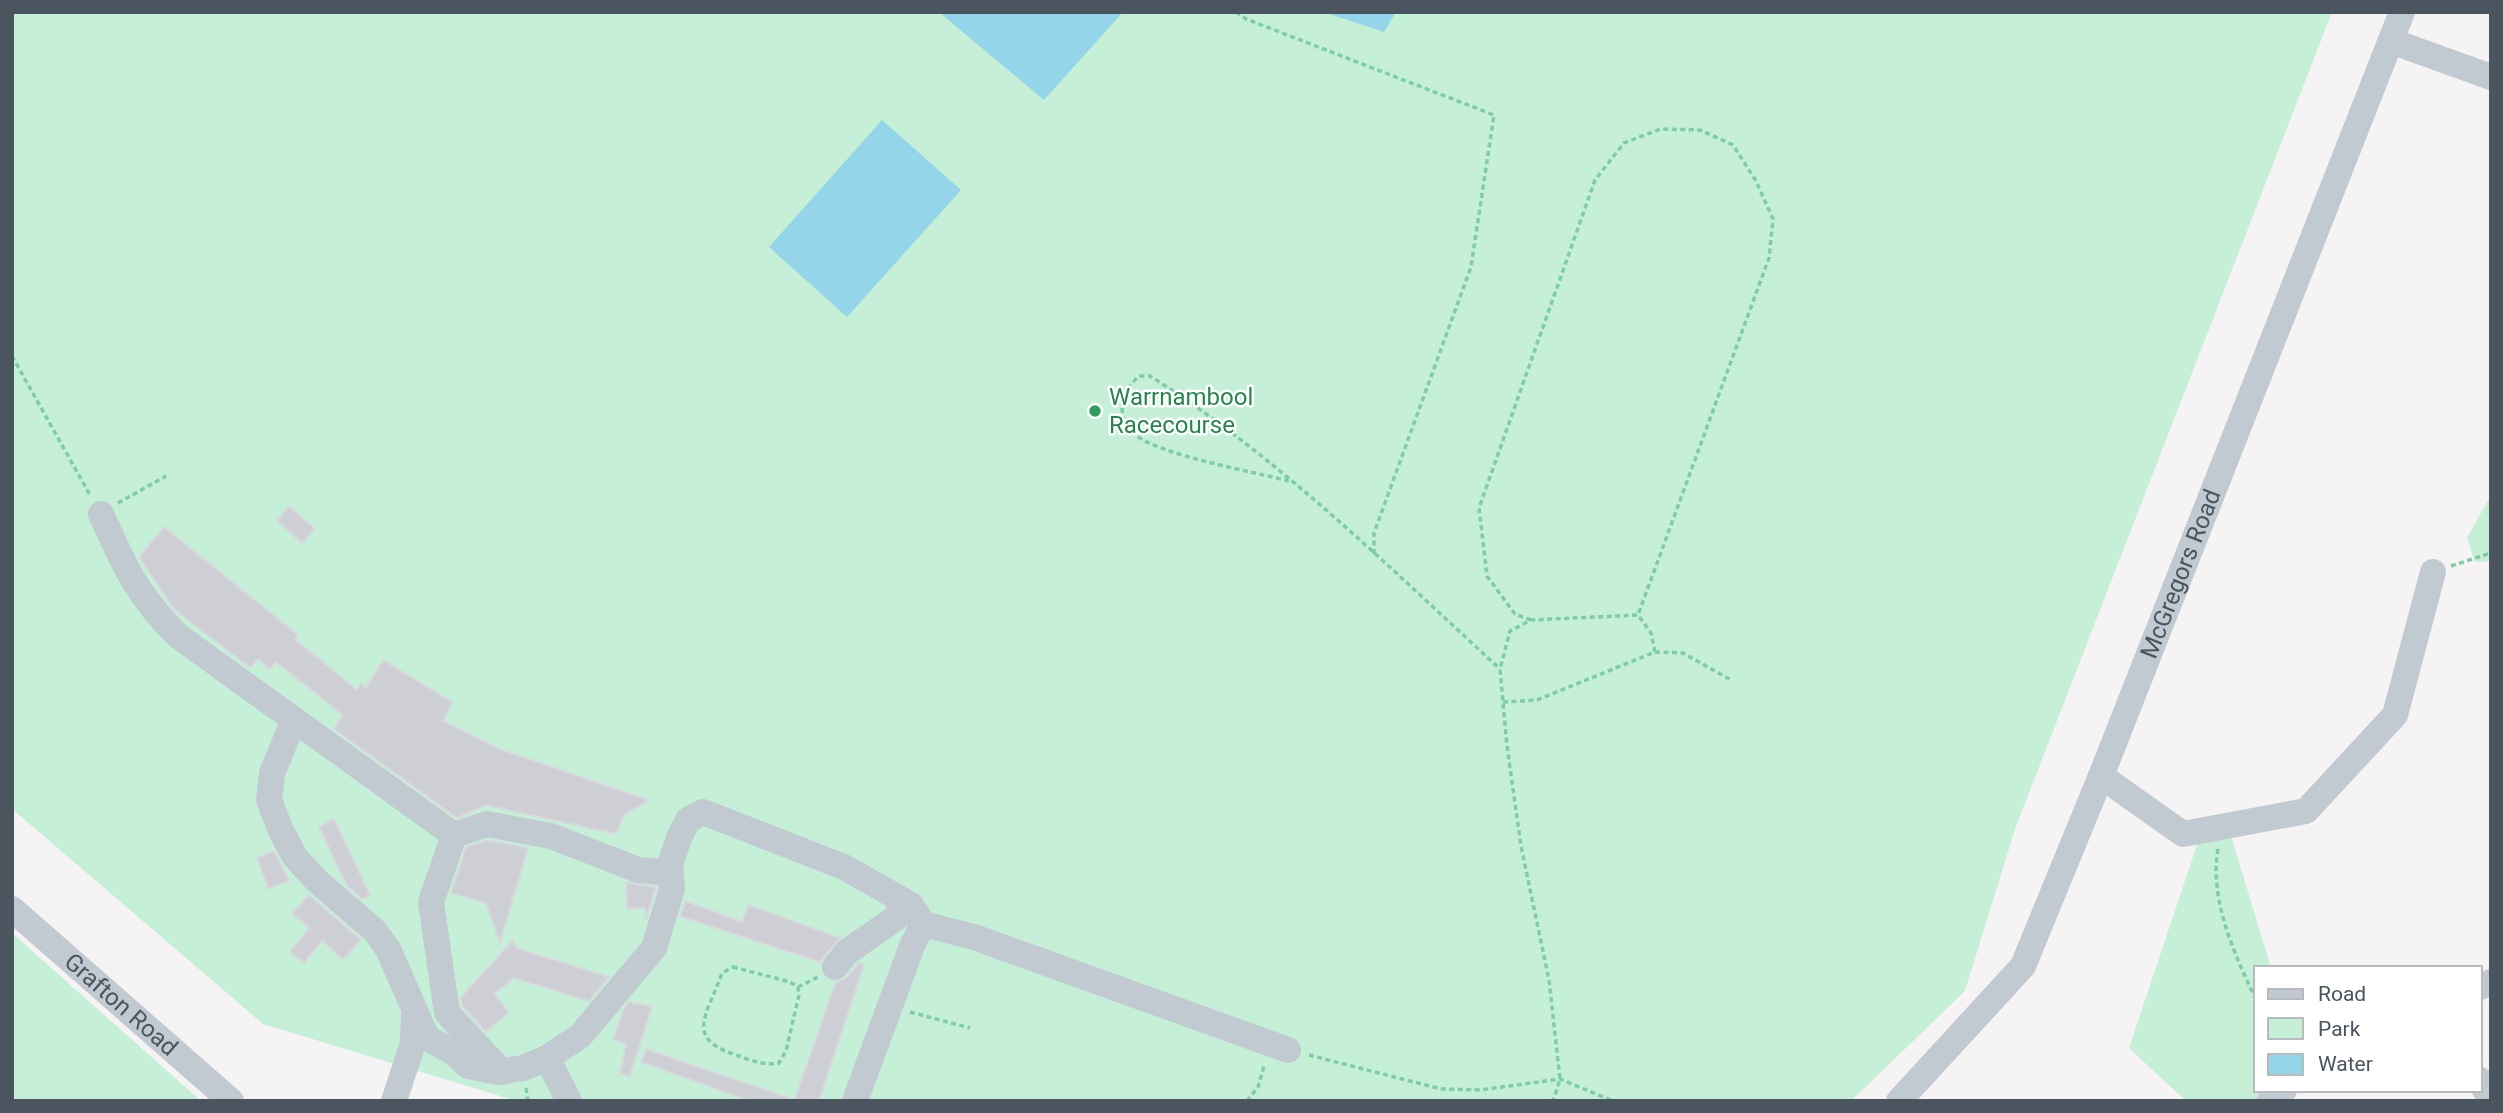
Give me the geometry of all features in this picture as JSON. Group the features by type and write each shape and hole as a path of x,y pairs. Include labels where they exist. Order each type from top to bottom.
{"street":[{"name":"McGregors Road","path":"1899,1101 2023,966 2101,776 2402,12"},
{"path":"2391,41 2491,77"},
{"path":"101,514 131,580 148,606 177,636 454,835"},
{"path":"2101,776 2183,834 2306,811 2395,715 2432,572"},
{"path":"294,720 272,773 269,800 281,831 295,857 317,881 375,931 388,948 414,1013 428,1038 453,1052 468,1066 502,1072 523,1068 547,1058 580,1036 654,948 672,889 670,865 688,820 703,812 844,867 911,905 923,924 974,937 1288,1050"},
{"path":"454,835 487,824 551,836 638,870 661,872 670,865"},
{"path":"454,835 430,902 447,1013 502,1072"},
{"path":"835,967 847,952 897,917 902,900"},
{"name":"Grafton Road","path":"12,909 231,1101"},
{"path":"855,1101 923,924"},
{"path":"394,1101 413,1043 414,1013"},
{"path":"407,1061 433,1051 453,1052"},
{"path":"547,1058 569,1101"},
{"path":"2482,1084 2491,1101"}],"path":[{"path":"1236,12 1494,115 1471,267 1374,533 1374,554"},
{"path":"1661,129 1700,130 1733,145 1756,181 1773,219 1769,258 1639,615 1531,620 1515,614 1487,576 1479,508 1595,180 1624,143 1661,129"},
{"path":"12,356 101,514 166,477"},
{"path":"1289,481 1157,447 1136,435 1123,417 1121,402 1129,386 1139,376 1150,376 1239,440 1289,481 1374,554 1500,669"},
{"path":"2432,572 2491,553"},
{"path":"1639,615 1651,633 1655,652"},
{"path":"1531,620 1510,631 1500,669 1521,846 1549,980 1560,1079 1553,1101"},
{"path":"1503,702 1537,700 1655,652 1683,653 1731,680"},
{"path":"2222,827 2216,862 2217,882 2233,949 2254,996"},
{"path":"733,967 790,982 798,988 799,995 786,1051 779,1063 768,1065 713,1048 704,1039 703,1028 722,973 733,967"},
{"path":"887,1012 915,1012 970,1028"},
{"path":"1247,1101 1258,1087 1265,1066 1288,1050 1441,1089 1480,1090 1560,1079 1613,1101"}],"green space":[{"name":"Warrnambool Racecourse","path":"12,12 2332,12 2015,829 1965,991 1851,1101 517,1101 263,1024 12,809"},
{"path":"2491,495 2491,561 2475,562 2467,538"},
{"path":"2228,826 2270,966 2254,966 2254,1092 2283,1092 2272,1101 2186,1101 2129,1048 2202,830"},
{"path":"12,933 201,1101 12,1101"}],"water":[{"path":"939,12 1123,12 1044,100"},
{"path":"1323,12 1396,12 1384,32"},
{"path":"882,120 961,190 847,317 769,247"}],"building":[{"path":"289,506 315,529 302,543 277,521"},
{"path":"164,527 298,635 295,639 357,690 361,683 366,688 383,660 452,702 443,721 502,750 649,800 624,815 616,834 486,805 457,818 334,729 343,715 276,662 270,669 258,659 250,668 174,609 139,557"},
{"path":"334,819 370,895 362,899 347,886 319,827"},
{"path":"488,840 528,848 500,942 486,903 451,893 466,847"},
{"path":"274,851 289,881 268,889 257,858"},
{"path":"626,882 656,887 646,919 645,908 627,909"},
{"path":"309,895 361,940 343,960 322,940 304,963 290,952 309,928 292,913"},
{"path":"685,901 742,922 749,905 840,938 820,962 680,916"},
{"path":"513,940 516,948 609,977 589,1001 514,978 494,994 509,1012 486,1032 462,1006 461,997"},
{"path":"859,963 864,965 819,1101 794,1101 836,982 847,977"},
{"path":"629,1002 652,1006 630,1076 620,1074 626,1044 613,1040 623,1010"},
{"path":"646,1049 789,1098 788,1101 750,1101 641,1062"}],"place":[{"name":"Warrnambool Racecourse","path":"1095,411"}]}
